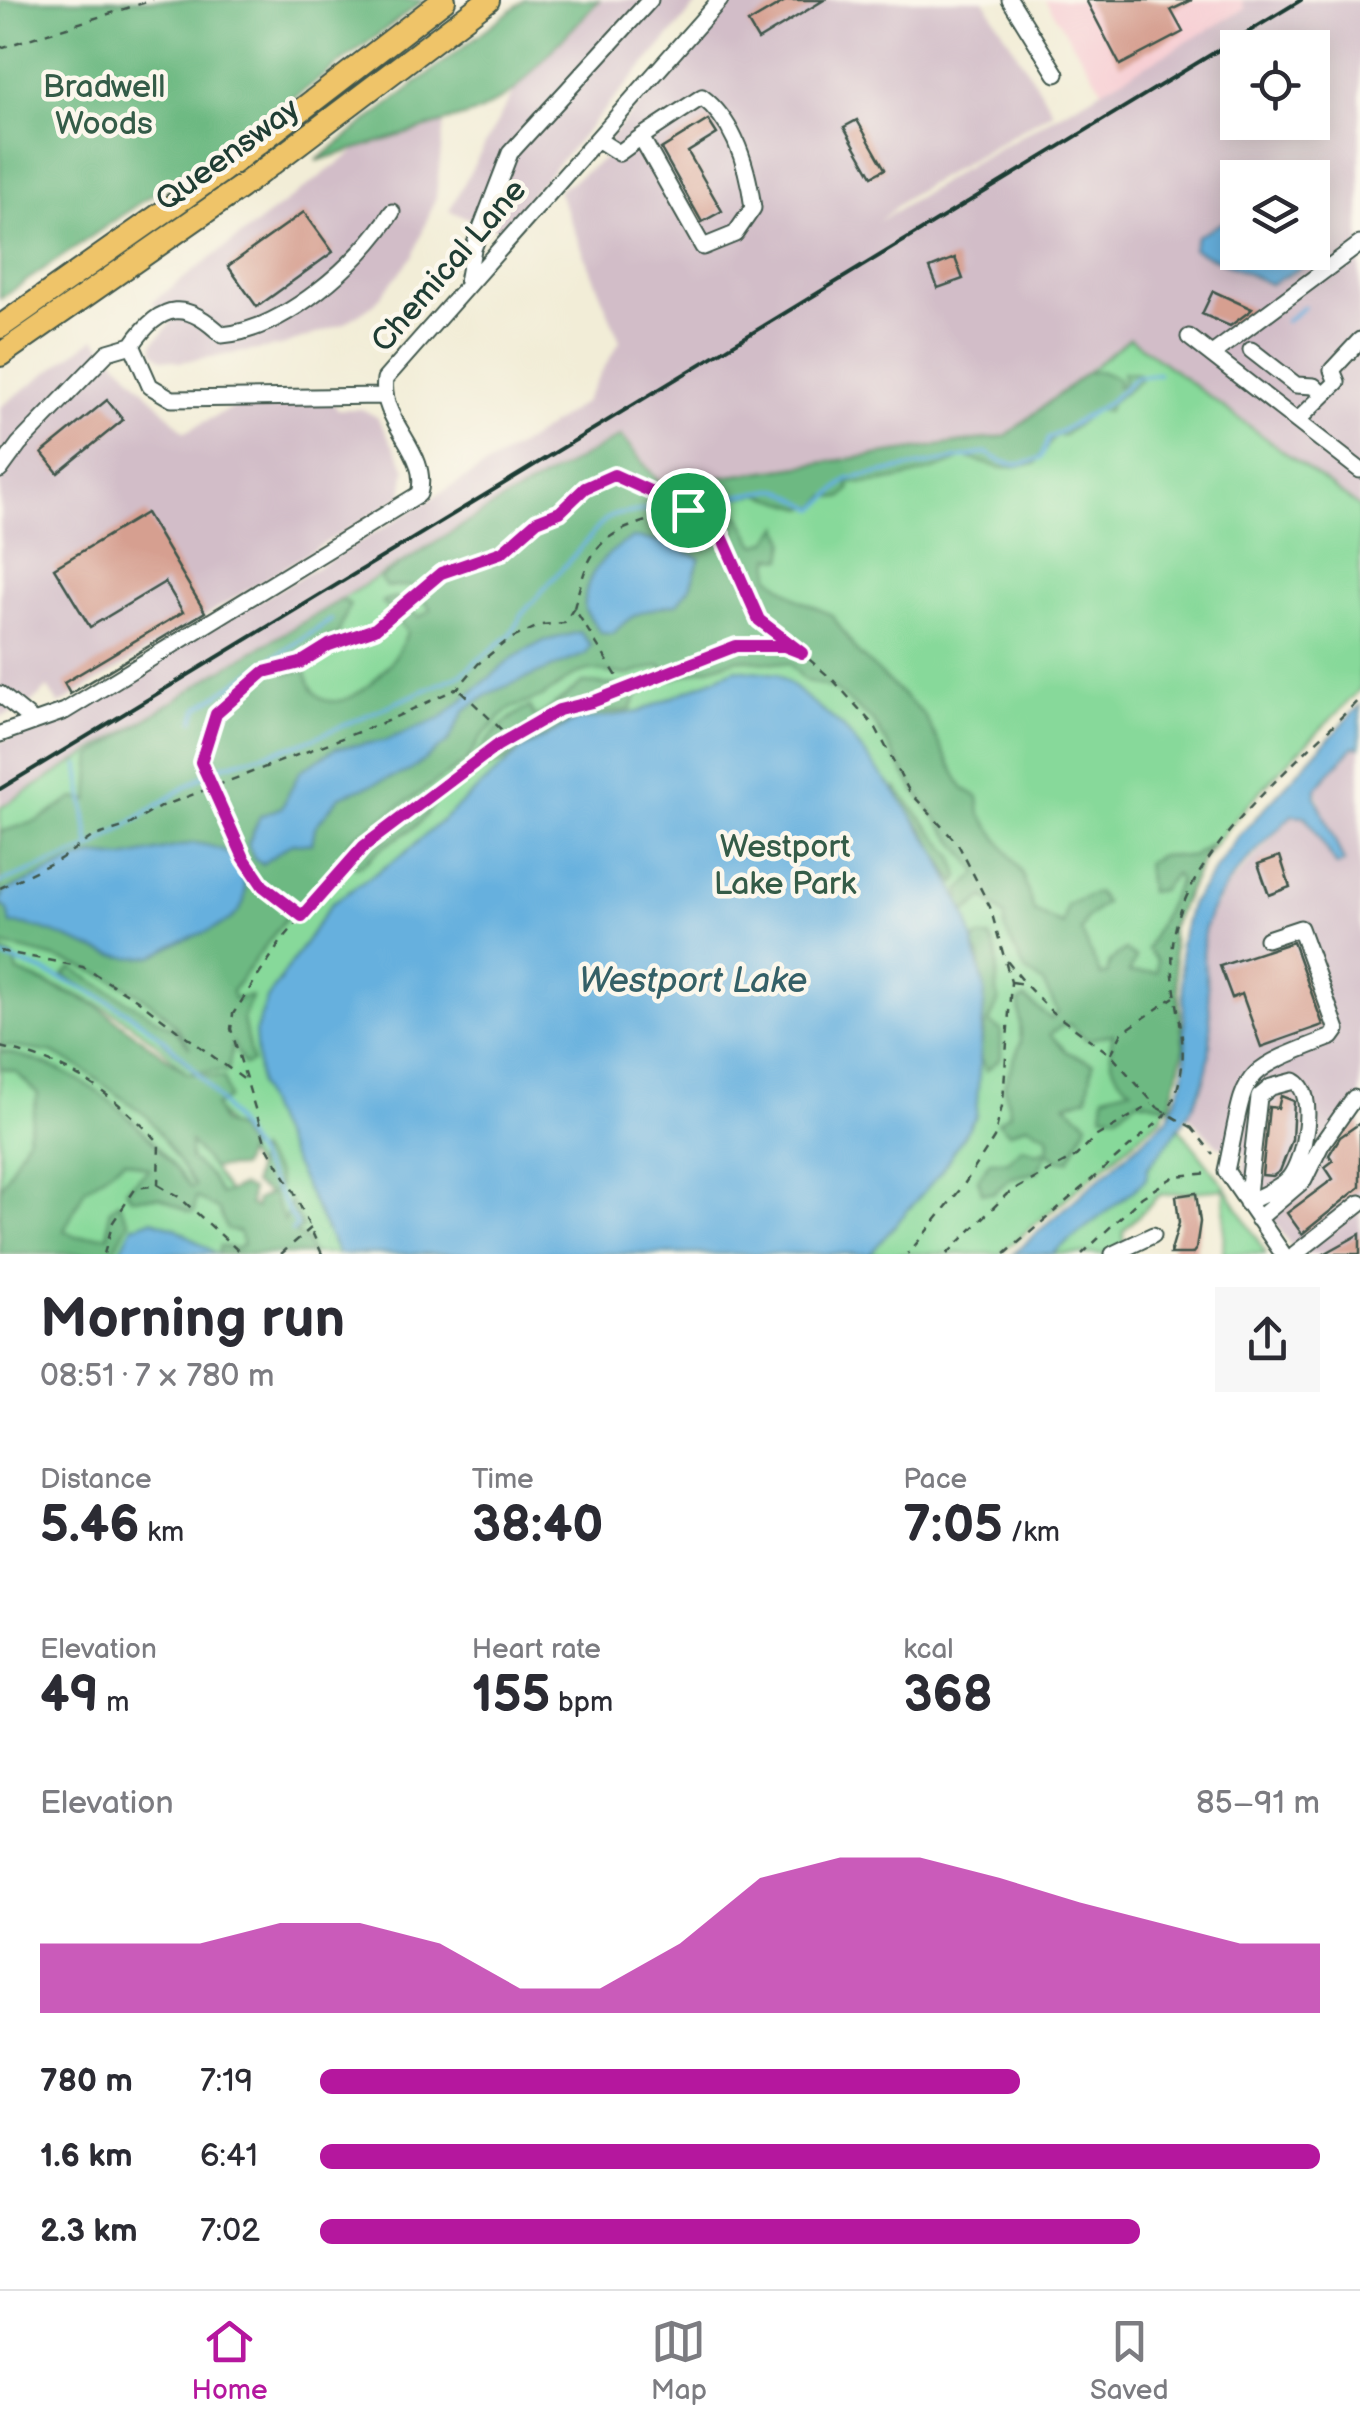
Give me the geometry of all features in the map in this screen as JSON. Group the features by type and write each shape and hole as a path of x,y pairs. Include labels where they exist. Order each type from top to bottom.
{"highway":[{"name":"Queensway","path":"0,327 222,171 444,0"},
{"name":"Queensway","path":"0,356 241,187 488,0"}],"street":[{"path":"466,286 473,249 510,153 650,0"},
{"name":"Chemical Lane","path":"2,730 66,711 420,494 424,479 388,416 382,396 385,379 720,0"},
{"path":"1010,0 1056,74"},
{"path":"596,139 618,154 641,138 702,97 718,109 748,172 752,208 734,234 703,247 641,138"},
{"path":"0,470 19,444 108,352 132,345 165,315 180,308 194,310 222,334 270,324 361,254 392,212"},
{"path":"1212,354 1360,244"},
{"path":"1190,337 1360,470"},
{"path":"1298,421 1337,382 1332,370 1360,340"},
{"path":"132,345 141,374 160,395 172,400 382,396"},
{"path":"1251,350 1296,385 1314,386 1323,395"},
{"path":"0,694 33,722"},
{"path":"1267,939 1300,928 1337,1030 1332,1037 1270,1060 1248,1077 1226,1171 1283,1254"},
{"path":"1294,1081 1306,1091 1309,1104 1294,1166 1286,1180 1248,1203 1260,1098 1271,1087 1294,1081"},
{"path":"1258,1219 1304,1180 1321,1145 1354,1098"},
{"path":"1294,1254 1360,1203"},
{"path":"1112,1254 1142,1235"}],"path":[{"path":"0,48 153,0"},
{"path":"302,916 271,893 244,858 212,788 201,762 216,714 264,672 300,663 329,645 375,629 441,573 502,552 537,521 560,512 605,476 614,475 674,502 720,532 759,620 802,653 876,728 910,791 958,844 990,908 1011,982 1003,1102 994,1138 908,1254"},
{"path":"0,888 60,859 92,837 388,721 458,688 478,664 508,640 541,625 564,623 574,608 585,564 603,540 652,518 688,510"},
{"path":"574,608 626,690"},
{"path":"322,1254 266,1144 231,1028 233,1014 302,916 364,846 510,738 559,710 626,690 736,646 784,646 802,653"},
{"path":"458,688 510,738"},
{"path":"1005,1254 1166,1116 1179,1084 1184,1047 1172,947 1180,910 1212,852 1360,698"},
{"path":"0,951 83,967 136,1000 248,1083"},
{"path":"1006,960 1052,1012 1110,1056 1152,1104 1191,1128 1226,1171"},
{"path":"1011,982 1025,984"},
{"path":"1110,1056 1122,1033 1177,996"},
{"path":"0,1047 39,1056 88,1078 140,1122 160,1142 158,1184"},
{"path":"948,1254 1007,1194 1076,1156 1094,1138 1152,1104"},
{"path":"1082,1254 1142,1197 1175,1176 1226,1171"},
{"path":"104,1254 113,1222 136,1188 158,1184 179,1197 242,1254"},
{"path":"280,1254 312,1228"}],"shaded area":[{"path":"599,0 701,0 500,230 449,211 514,91"},
{"path":"735,0 984,0 1053,111 907,197 878,222 974,162 1245,9 1242,0 1360,0 1360,508 1130,339 1006,436 662,486 620,436 497,504 0,808 0,742 34,728 294,581 529,440 584,402 620,341 558,191 610,154 609,138"},
{"path":"1045,0 1242,0 1246,9 1104,92"},
{"path":"431,94 445,114 436,197 413,256 375,303 344,324 282,346 180,362 162,359 153,351 153,343 171,323 152,302"},
{"path":"95,338 185,432 235,406 276,400 333,402 337,409 362,409 377,417 406,468 402,496 59,705 48,688 24,709 0,717 0,407"},
{"path":"1355,746 1360,747 1360,1254 1296,1254 1244,1176 1245,1154 1218,1146 1186,1113 1201,1094 1208,991 1202,948 1206,923 1226,889 1292,816 1300,813 1313,823 1337,866 1316,787"}],"green space":[{"name":"Bradwell Woods","path":"0,0 424,0 299,94 0,299"},
{"path":"524,0 599,0 514,91 479,112 316,161"},
{"name":"Westport Lake Park","path":"1130,338 1360,508 1360,689 1223,833 1181,896 1167,946 1169,1100 1161,1118 1000,1254 0,1254 0,1026 177,1117 264,1245 288,1229 221,1115 155,1042 98,1005 0,966 0,808 497,504 621,436 662,486 1006,436"},
{"path":"1099,371 1118,378 1117,387 1123,384 1123,372 1139,374 1140,380 1112,402 1106,412 1096,409 1064,435 1055,436 1035,464 1001,468 964,457 906,477 872,483 847,481 850,489 842,498 826,496 818,506 804,508 759,494 723,500 738,513 756,545 767,542 780,526 786,541 783,559 771,557 770,577 797,599 832,615 857,652 924,715 963,788 978,797 980,813 1022,873 1034,911 1063,925 1067,905 1097,892 1105,903 1087,918 1081,931 1101,976 1107,974 1110,961 1125,950 1136,958 1129,973 1157,972 1157,961 1147,949 1179,881 1175,874 1161,890 1149,892 1146,863 1160,855 1192,857 1210,844 1171,927 1184,1050 1170,1106 1138,1100 1117,1115 1102,1114 1104,1095 1131,1088 1113,1064 1113,1034 1087,1040 1065,1024 1050,1034 1067,1052 1093,1063 1087,1097 1066,1104 1088,1122 1069,1160 1057,1160 1048,1152 1037,1172 1010,1178 994,1193 982,1193 978,1179 990,1161 1008,1161 1022,1147 1038,1153 1049,1149 1048,1135 1027,1125 1009,1133 998,1122 1010,1113 1004,1085 1021,1042 1019,1002 1025,998 1051,1019 1058,1012 1043,983 1025,970 1005,930 1005,917 985,897 966,912 960,906 960,891 978,872 915,791 874,722 834,689 804,680 790,664 739,659 671,679 661,665 628,675 589,670 576,674 542,697 509,709 481,737 467,761 353,838 327,880 288,915 232,991 234,999 252,996 243,1019 252,1062 244,1065 233,1044 228,1071 195,1072 147,1026 63,975 72,968 175,1030 190,1048 156,1007 133,991 80,966 0,945 0,832 37,821 74,798 89,800 92,756 213,675 341,600 350,604 338,634 279,665 286,674 305,669 314,691 327,700 342,700 358,693 389,664 407,632 382,602 396,598 419,617 431,610 413,586 386,587 380,578 497,504 621,436 662,486 1006,436 1086,373"},
{"path":"645,681 649,684 636,697 631,710 579,716 498,764 477,771 474,762 484,745 521,711 530,707 534,716 542,714 583,683 631,686"},
{"path":"896,788 953,856 959,877 955,884 923,829 892,795"},
{"path":"425,802 433,805 414,827 363,864 349,864 360,846 381,842 401,819"},
{"path":"978,937 990,937 998,964 999,1000 989,1023 1001,1030 1001,1058 986,1071 979,1056 985,1025 980,1018 980,957 972,944"},
{"path":"0,950 14,958 18,972 96,1005 187,1073 224,1078 229,1098 215,1106 222,1123 235,1128 248,1148 241,1167 212,1168 190,1142 190,1159 210,1176 221,1195 241,1186 251,1190 250,1205 256,1208 256,1200 269,1194 253,1184 258,1150 277,1174 279,1187 272,1192 284,1221 290,1201 303,1228 295,1233 307,1240 311,1254 218,1254 220,1246 236,1249 243,1244 239,1232 227,1230 219,1210 196,1197 194,1212 160,1197 131,1198 126,1189 149,1169 125,1160 85,1189 64,1231 76,1237 108,1235 109,1211 118,1202 129,1222 112,1254 0,1254 0,1189 27,1138 38,1094 16,1072 0,1068 0,1051 60,1070 109,1100 151,1140 191,1188 195,1186 148,1117 81,1068 54,1053 0,1045"},
{"path":"1177,1125 1226,1188 1266,1254 1223,1254 1225,1189 1159,1195 1123,1231 1123,1244 1104,1254 1052,1254 1134,1190"}],"water":[{"path":"1220,224 1220,261 1193,249 1197,236"},
{"path":"1239,270 1296,270 1270,284"},
{"path":"632,538 657,542 700,558 690,587 677,604 634,616 613,634 601,633 585,610 587,587 604,558"},
{"path":"580,632 591,645 586,654 492,692 465,710 448,742 410,771 340,796 315,827 312,844 292,843 262,864 254,859 248,844 260,816 282,807 300,771 336,748 384,741 440,719 514,657 544,641"},
{"name":"Westport Lake","path":"736,669 777,674 843,727 936,851 967,918 985,990 976,1116 940,1173 870,1254 338,1254 259,1085 255,1033 267,999 331,904 405,853 523,749 576,721 639,712"},
{"path":"1360,705 1360,747 1354,746 1316,788 1316,797 1344,862 1337,866 1305,816 1292,815 1243,865 1212,909 1203,941 1210,1021 1207,1068 1181,1125 1148,1167 1146,1179 1052,1254 1013,1254 1168,1118 1183,1081 1186,1056 1180,944 1190,905 1238,837"},
{"path":"194,843 217,848 235,860 242,874 244,902 238,912 218,927 156,955 116,956 47,931 11,924 8,910 0,903 4,892 77,860 94,855 123,858"},
{"path":"152,1220 176,1228 216,1254 119,1254 133,1226"}],"building":[{"path":"787,0 824,0 758,40 748,23"},
{"path":"1086,0 1192,0 1171,10 1183,32 1120,65"},
{"path":"708,120 717,134 688,152 722,211 702,222 661,149"},
{"path":"857,120 885,169 872,176 844,127"},
{"path":"304,212 333,252 257,307 228,266"},
{"path":"955,258 963,279 938,288 930,268"},
{"path":"1213,291 1252,309 1230,326 1202,314"},
{"path":"107,400 123,420 58,473 42,453"},
{"path":"146,513 205,612 70,694 64,683 183,612 165,582 90,627 54,568"},
{"path":"1280,856 1290,887 1269,895 1258,864"},
{"path":"1293,942 1323,1025 1261,1047 1242,994 1232,998 1220,966"},
{"path":"1281,1096 1294,1101 1292,1140 1280,1171 1273,1176 1262,1175 1269,1107 1278,1108"},
{"path":"1360,1123 1360,1187 1302,1234 1287,1213 1333,1179 1325,1167 1333,1161 1329,1155 1340,1137"},
{"path":"1196,1193 1200,1222 1196,1249 1192,1254 1170,1254 1179,1223 1176,1196"},
{"path":"1360,1234 1360,1254 1324,1254"}],"waterway":[{"path":"1286,321 1304,307"},
{"path":"0,883 92,848 215,768 300,744 460,675 510,635 524,612 605,520 615,515 780,489 816,509 848,479 987,453 1007,463 1026,463 1041,458 1048,439 1109,402 1136,377 1158,374"},
{"path":"194,720 198,708 331,620"},
{"path":"79,765 90,849"},
{"path":"0,956 108,1001 182,1056 238,1128 297,1226 292,1231"}],"railway":[{"path":"0,789 1301,0"}],"route":[{"path":"614,475 688,510 720,532 759,620 802,653 766,644 736,646 626,690 559,710 498,745 364,846 302,916 263,886 244,858 201,762 216,714 235,695 264,672 300,663 329,645 375,629 441,573 475,565 502,552 537,521 560,512 585,488 605,476 614,475"}]}
